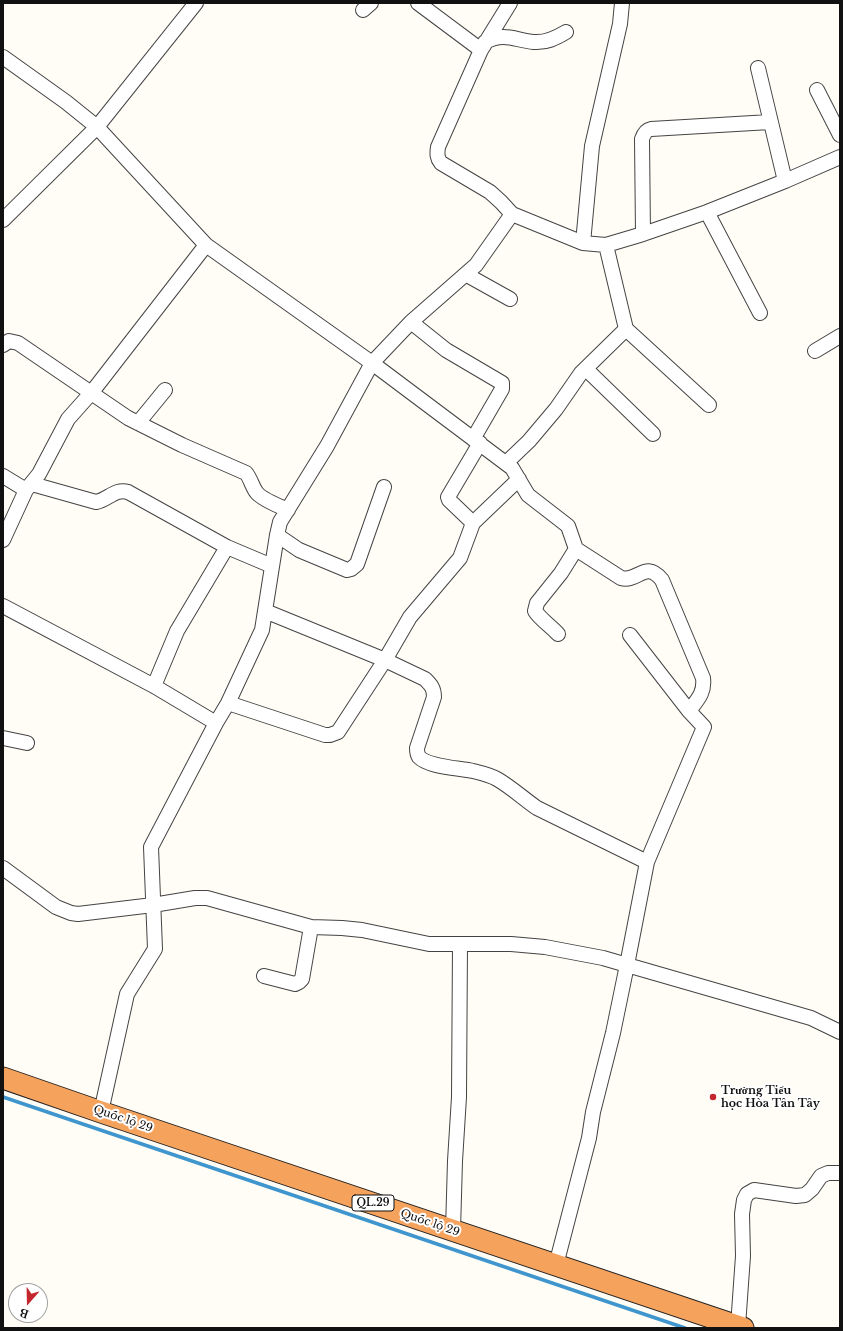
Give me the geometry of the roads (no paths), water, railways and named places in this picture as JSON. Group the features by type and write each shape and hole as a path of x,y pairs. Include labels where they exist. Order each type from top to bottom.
{"highway":[{"name":"Quốc lộ 29","path":"3,1078 741,1327"}],"street":[{"path":"3,220 97,127 196,3"},
{"path":"418,3 483,46"},
{"path":"510,3 483,46 438,147 437,158 441,163 490,192 512,214 583,243 606,245 707,212 840,157"},
{"path":"583,243 592,146 620,24 622,3"},
{"path":"483,46 494,38 501,36 539,42 552,40 566,32"},
{"path":"3,57 66,102 97,127 206,246 372,363 512,468 528,495 568,526 576,549 621,578 628,579 645,571 658,575 662,580 704,686 702,692 689,711"},
{"path":"758,68 785,181"},
{"path":"817,90 840,135"},
{"path":"642,234 642,139 647,130 770,122"},
{"path":"707,212 760,313"},
{"path":"101,1112 127,994 154,949 151,847 228,703 262,630 280,522 327,446 372,363 411,322 467,275 476,265 512,214"},
{"path":"606,245 626,329 709,404"},
{"path":"3,540 29,487 44,465 68,419 92,392 206,246"},
{"path":"467,275 510,299"},
{"path":"411,322 446,350 502,383 502,389 448,497 449,500 473,523"},
{"path":"506,463 529,441 551,415 581,373 626,329"},
{"path":"815,351 840,336"},
{"path":"3,345 9,341 18,343 92,392 107,404 138,423 182,445 246,473 250,477 255,491 260,496 288,510"},
{"path":"586,369 653,434"},
{"path":"138,423 165,390"},
{"path":"3,476 29,487 96,502 116,492 124,491 227,547 272,566"},
{"path":"228,703 330,736 338,732 385,660 410,617 460,558 473,523 519,479"},
{"path":"277,535 295,548 307,554 348,570 351,569 357,564 384,487"},
{"path":"154,686 177,631 227,547"},
{"path":"558,634 535,611 538,603 561,573 576,549"},
{"path":"3,606 154,686 216,723"},
{"path":"265,611 385,660 425,679 434,690 434,697 417,748 417,754 420,758 433,764 492,776 538,808 647,862"},
{"path":"556,1265 589,1138 593,1112 613,1032 647,862 704,727 689,711 630,635"},
{"path":"3,738 27,743"},
{"path":"3,868 56,907 71,913 78,914 153,905 195,898 207,898 311,927 362,930 429,944 511,944 545,947 603,958 811,1018 840,1032"},
{"path":"264,976 295,984 302,979 311,927"},
{"path":"453,1230 459,1097 460,944"},
{"path":"741,1327 743,1256 742,1214 744,1200 747,1194 754,1190 796,1196 805,1195 812,1189 821,1176 828,1173 840,1174"}],"waterway":[{"path":"3,1097 685,1328"}],"place":[{"name":"Trường Tiểu học Hòa Tân Tây","path":"713,1097"}]}
